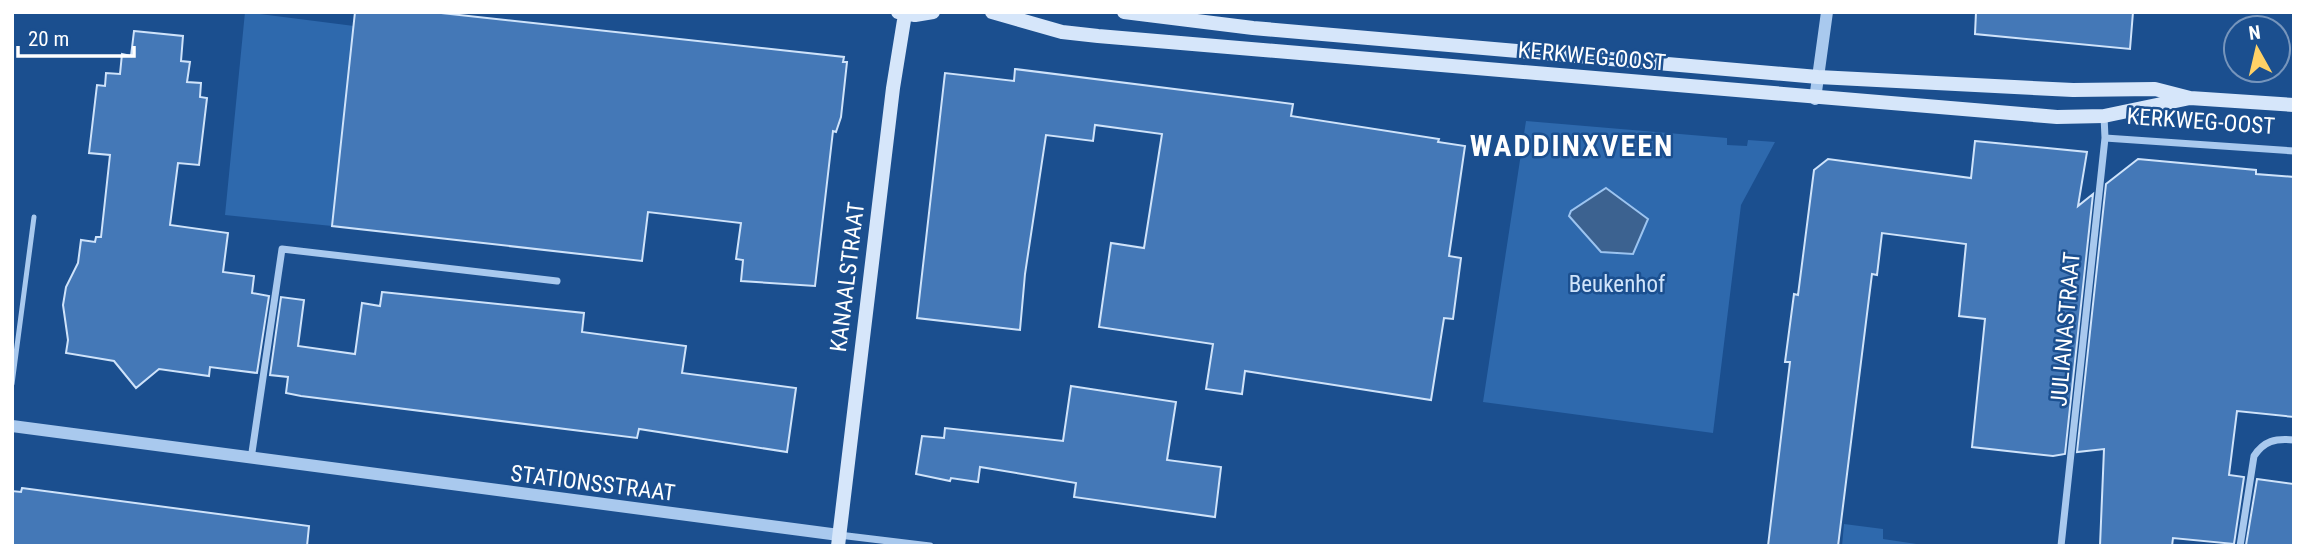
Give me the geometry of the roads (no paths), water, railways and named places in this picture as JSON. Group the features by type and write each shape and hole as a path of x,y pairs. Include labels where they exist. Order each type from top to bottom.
{"main road":[{"path":"902,13 933,12"},
{"name":"KERKWEG-OOST","path":"992,12 1062,32 1098,36 1815,99 2057,117 2104,116 2190,98"},
{"name":"KERKWEG-OOST","path":"1124,12 1266,29 1818,77 2073,90 2155,89 2190,98 2294,105"},
{"name":"KANAALSTRAAT","path":"839,540 902,13"}],"street":[{"path":"1815,99 1828,12"},
{"name":"JULIANASTRAAT","path":"2061,546 2105,138 2104,116"},
{"name":"KERKWEG-OOST","path":"2105,138 2294,151"},
{"path":"251,460 282,249 557,281"},
{"name":"STATIONSSTRAAT","path":"12,426 839,540 930,546"},
{"path":"2240,546 2255,456 2262,445 2268,442 2294,440"}],"lane":[{"path":"12,384 34,217"}],"district":[{"name":"WADDINXVEEN","path":"1572,146"}],"park label":[{"name":"Beukenhof","path":"1617,284"}]}
